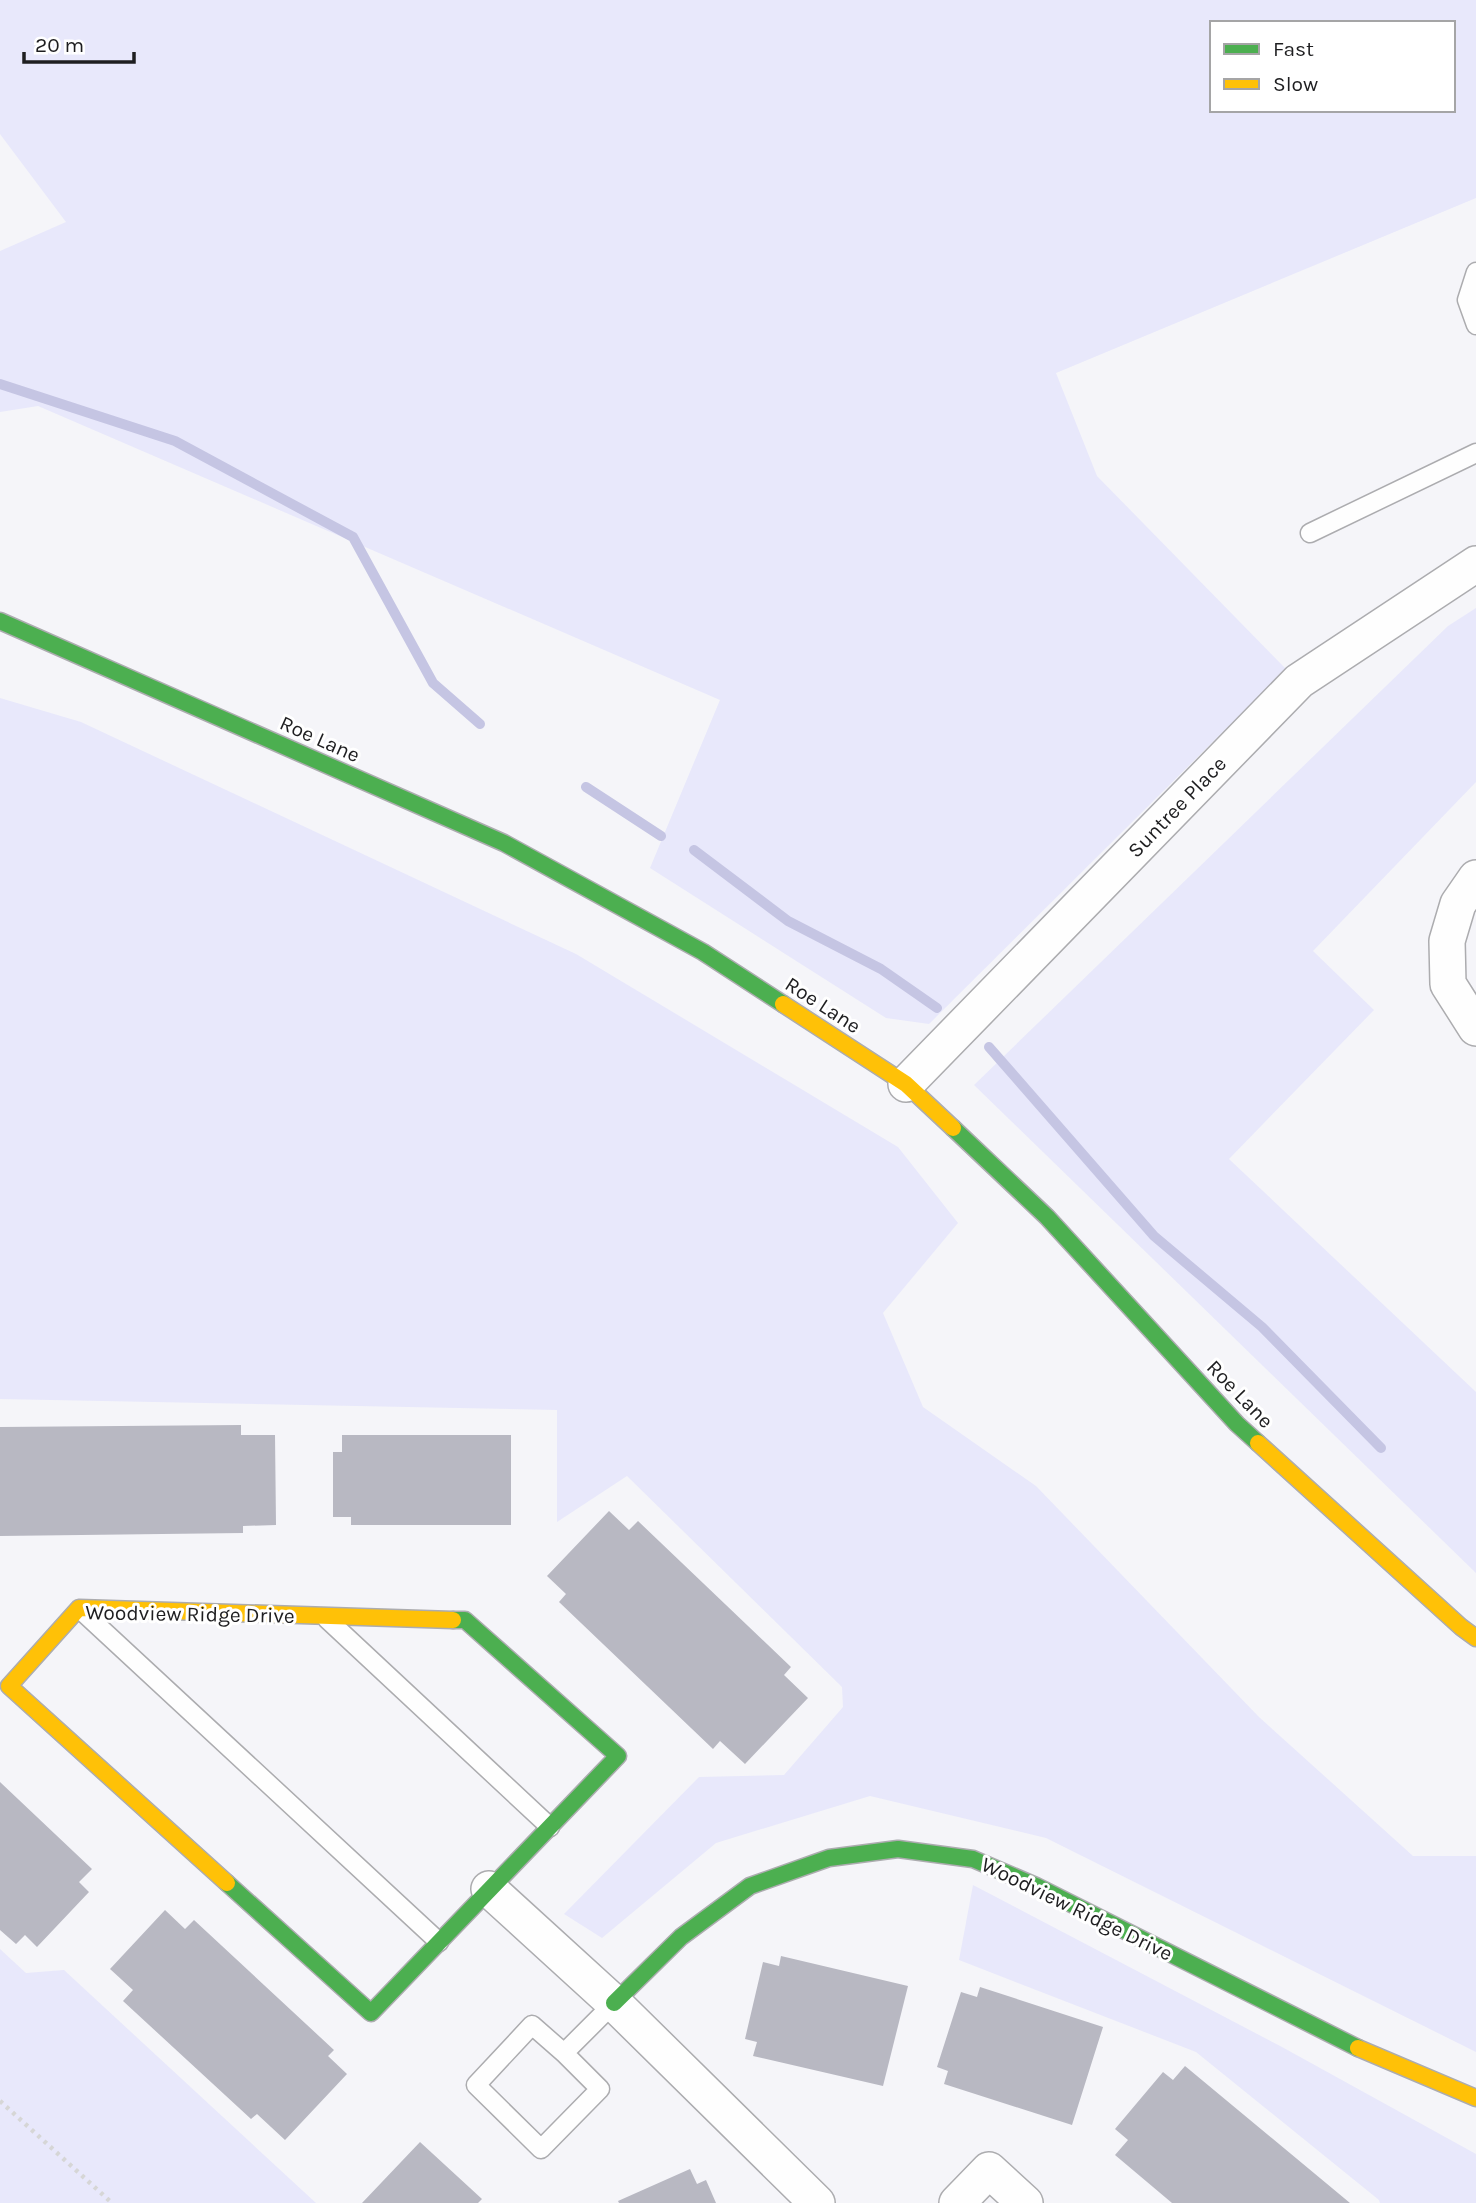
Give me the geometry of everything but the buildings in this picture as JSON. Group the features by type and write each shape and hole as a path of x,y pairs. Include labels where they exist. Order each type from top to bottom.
{"street":[{"name":"Suntree Place","path":"905,1084 1299,681 1476,564"},
{"name":"Roe Lane","path":"0,621 504,843 703,952 905,1084 1047,1217 1237,1424 1461,1627 1476,1637"},
{"path":"1476,878 1458,904 1447,941 1448,984 1476,1028"},
{"name":"Woodview Ridge Drive","path":"79,1608 324,1616 465,1620 618,1756 371,2014 9,1686 79,1608"},
{"name":"Woodview Ridge Drive","path":"614,2003 681,1937 750,1886 829,1858 898,1849 973,1859 1036,1886 1353,2046 1476,2098"},
{"path":"489,1889 614,2003 817,2203"},
{"path":"957,2203 989,2170 1025,2203"}],"lane":[{"path":"1476,272 1467,300 1476,326"},
{"path":"1310,533 1476,453"},
{"path":"79,1608 439,1942"},
{"path":"324,1616 550,1827"},
{"path":"564,2053 614,2003"},
{"path":"532,2025 564,2053 600,2089 541,2149 477,2085 532,2025"}],"path":[{"path":"0,2101 112,2203"}],"shaded area":[{"path":"0,0 1476,0 1476,198 1056,373 1097,476 1286,669 929,1024 886,1018 650,868 720,700 38,406 0,412 0,251 66,222 0,134"},
{"path":"1476,608 1476,782 1313,951 1374,1010 1229,1159 1476,1392 1476,1573 974,1085 1448,626"},
{"path":"0,698 81,722 576,954 898,1147 958,1223 883,1313 923,1407 1036,1486 1259,1717 1413,1856 1476,1856 1476,2052 1046,1838 870,1796 716,1843 602,1938 564,1914 699,1777 784,1775 843,1707 842,1687 627,1476 557,1522 557,1410 0,1399"},
{"path":"973,1885 1282,2047 1476,2154 1476,2203 1380,2203 1196,2052 959,1960"},
{"path":"0,1949 26,1973 64,1970 316,2203 0,2203"}],"waterway":[{"path":"0,384 175,441 353,537 433,683 480,724"},
{"path":"586,787 661,836"},
{"path":"694,850 788,921 881,969 937,1008"},
{"path":"989,1047 1154,1236 1262,1327 1381,1448"}],"traffic: fast":[{"path":"0,621 504,843 703,952 783,1004"},
{"path":"953,1128 1047,1217 1237,1424 1258,1443"},
{"path":"227,1883 371,2013 618,1756 465,1620 453,1620"},
{"path":"614,2003 681,1937 750,1886 829,1858 898,1849 973,1859 1036,1886 1358,2048"}],"traffic: slow":[{"path":"783,1004 906,1084 953,1128"},
{"path":"1258,1443 1476,1638"},
{"path":"79,1608 453,1620"},
{"path":"79,1608 9,1686 227,1883"},
{"path":"1358,2048 1476,2098"}]}
